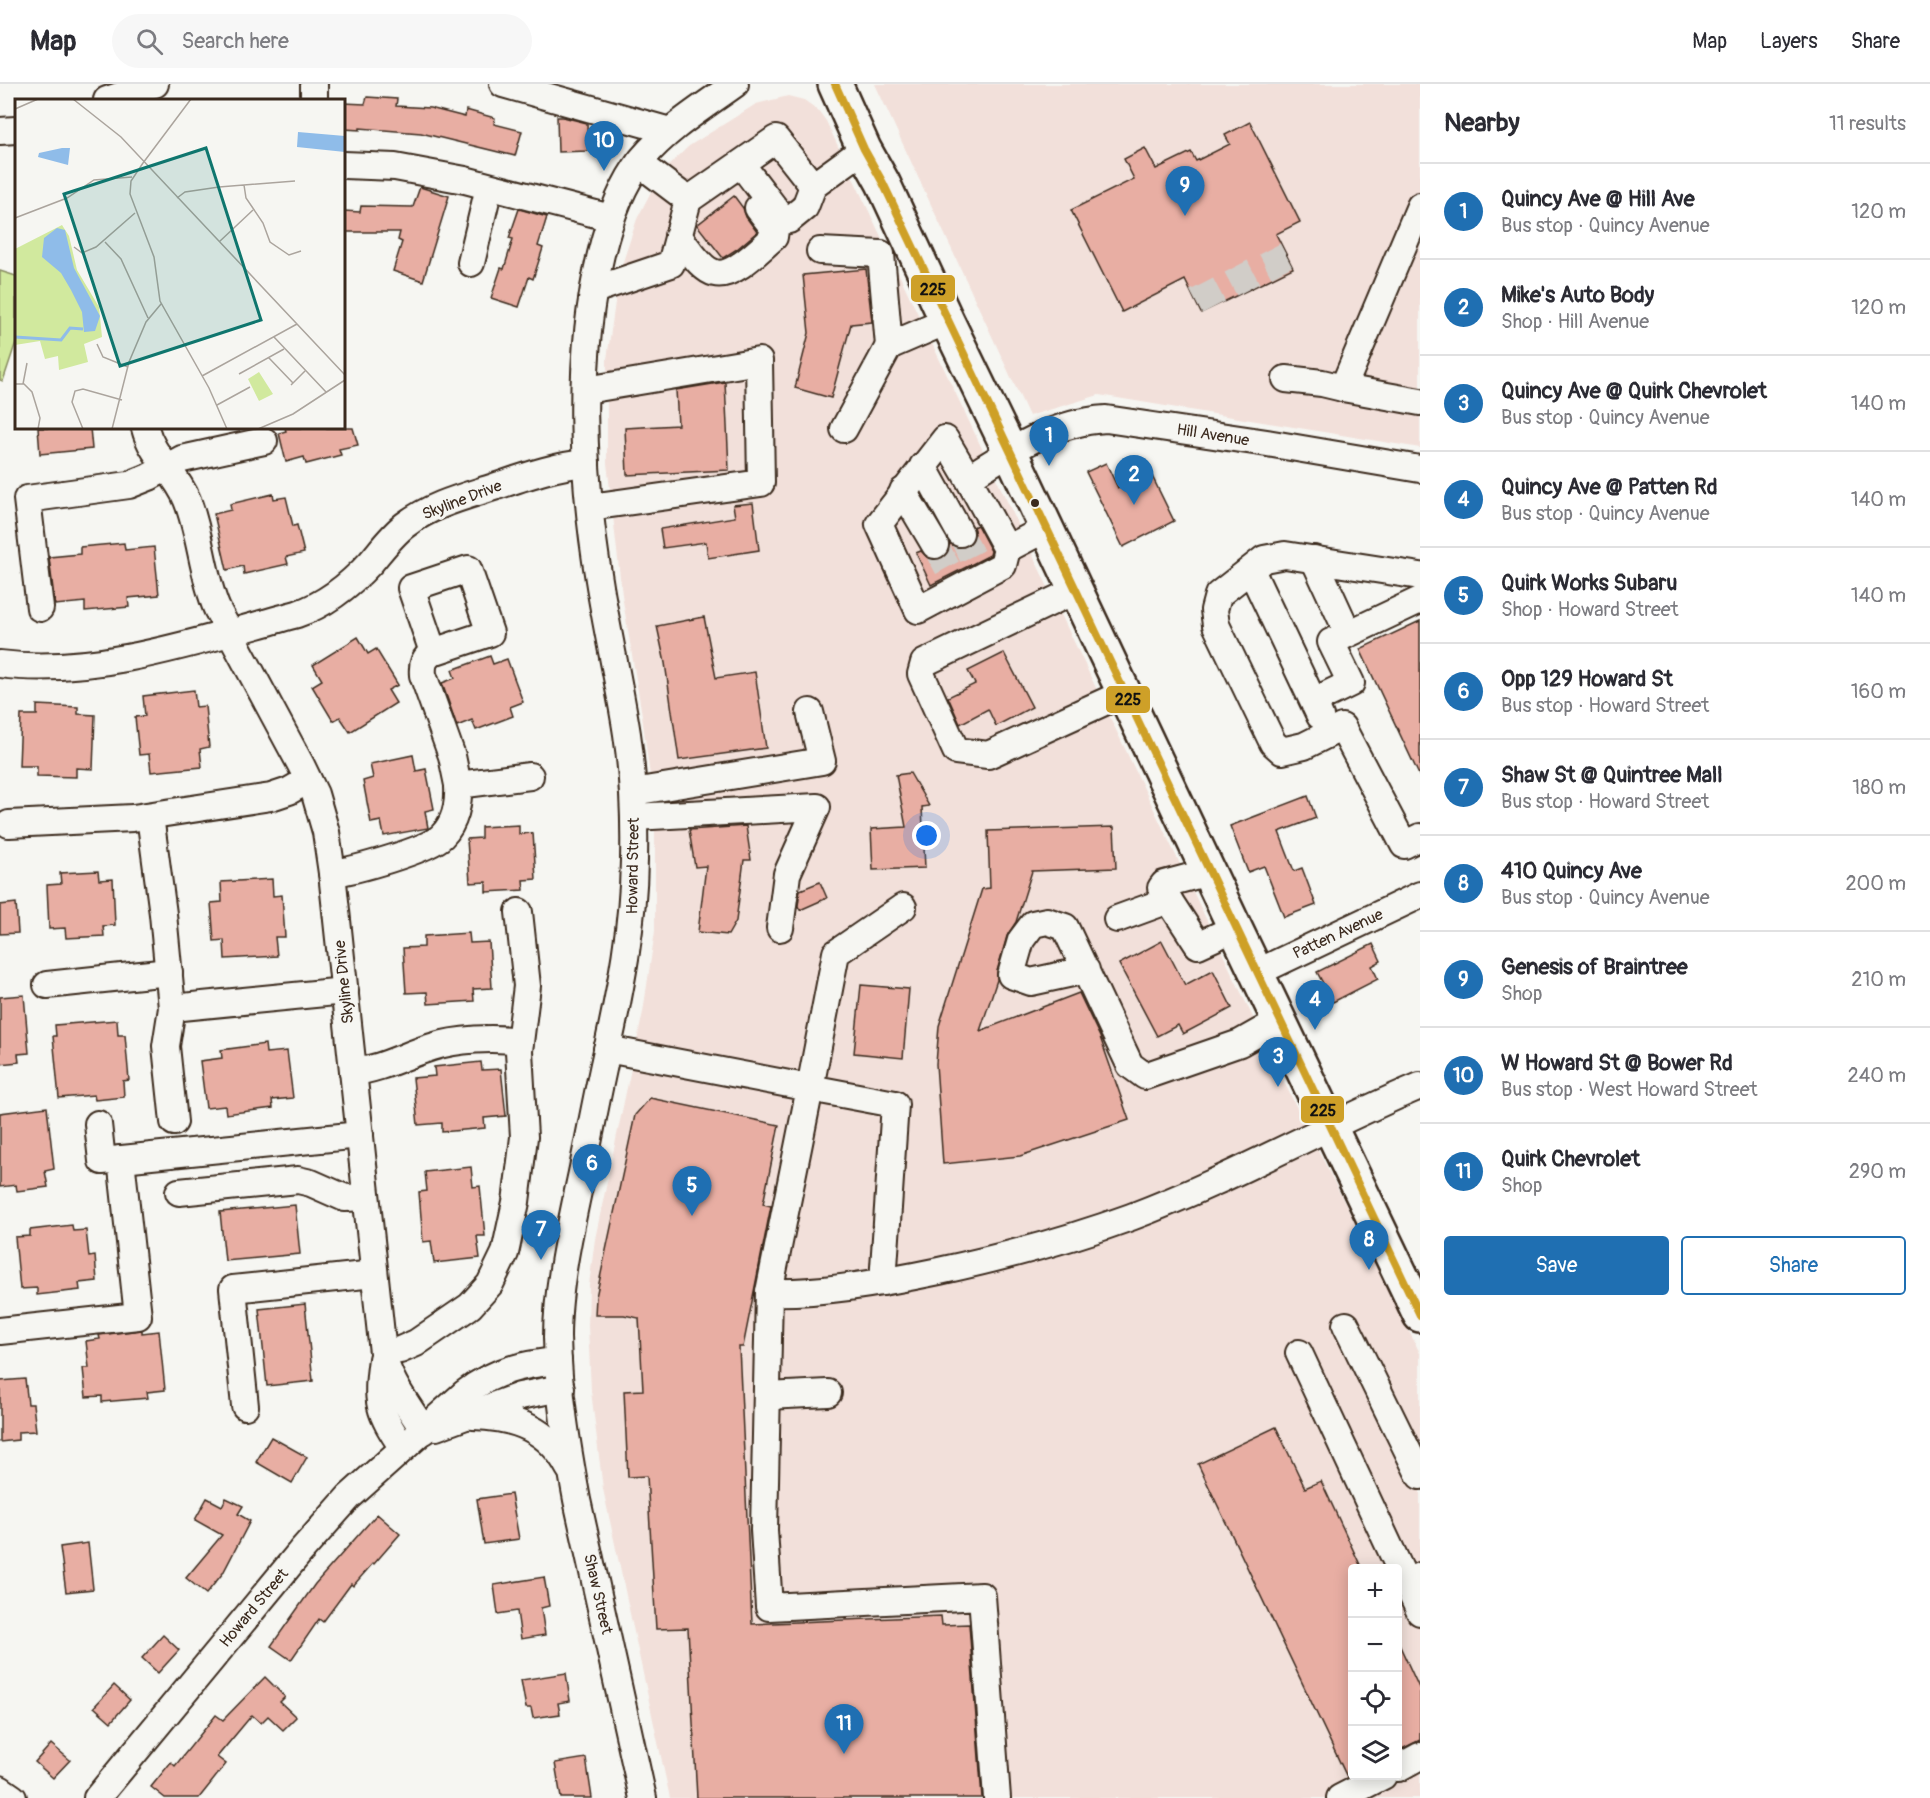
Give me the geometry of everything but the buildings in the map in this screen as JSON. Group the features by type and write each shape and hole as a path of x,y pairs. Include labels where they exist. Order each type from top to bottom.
{"main road":[{"path":"835,84 1420,1316"}],"street":[{"path":"110,99 155,84"},
{"path":"504,84 670,131"},
{"name":"Howard Street","path":"424,1431 520,1396 561,1388 558,1361 559,1314 567,1247 620,995 630,930 634,871 633,792 627,736 598,576 586,463 586,378 594,290 600,256 611,218 627,182 639,164 670,131 735,84"},
{"path":"0,132 15,130"},
{"path":"594,290 671,264 688,200 776,139 813,186"},
{"path":"765,211 789,220 805,207 813,186 864,149"},
{"path":"639,164 688,200"},
{"path":"345,165 395,167 465,180 611,218"},
{"path":"678,236 700,264 715,273 732,271 774,237 775,230 765,211 736,167"},
{"path":"471,263 489,187"},
{"path":"1343,388 1420,206"},
{"path":"820,251 881,254 908,237"},
{"path":"844,429 889,346 881,254"},
{"path":"889,346 947,321"},
{"path":"586,378 759,361 761,483 590,507"},
{"path":"1286,379 1322,383 1420,402"},
{"name":"Hill Avenue","path":"968,478 1010,451 1071,424 1106,419 1420,469"},
{"path":"145,429 150,444 186,497 209,590 230,632"},
{"path":"945,439 968,478 1007,549 1003,565 967,576 918,610 879,524 945,439"},
{"path":"40,608 27,499 129,484 149,477 191,456 264,441"},
{"name":"Skyline Drive","path":"0,664 50,666 103,661 144,654 297,614 322,603 357,576 404,526 428,510 562,466 586,463"},
{"path":"913,479 947,539"},
{"path":"1007,549 1047,528"},
{"path":"1420,576 1285,555 1264,559 1218,595 1214,610 1216,625 1273,743 1282,751 1304,746 1342,727 1404,845 1420,837"},
{"path":"1314,559 1348,633"},
{"path":"1251,570 1329,734"},
{"path":"1076,590 924,663 921,674 956,751 988,755 1124,693"},
{"path":"1314,701 1351,683 1331,642 1420,600"},
{"name":"Skyline Drive","path":"230,632 308,780 323,820 332,873 382,1353 378,1387 380,1408 403,1448"},
{"path":"332,873 363,868 436,841 447,830 457,809 458,784 452,756 423,675 423,663 433,652"},
{"path":"633,792 822,760 810,712"},
{"path":"458,784 530,776"},
{"path":"9,824 150,816 271,797 308,780"},
{"path":"634,817 817,807 787,874 780,928"},
{"path":"150,816 172,1008 166,1046 174,1122"},
{"path":"1209,872 1164,884 1161,888 1198,945 1235,928"},
{"name":"Patten Avenue","path":"1256,973 1420,895"},
{"path":"1117,919 1169,900"},
{"path":"903,907 836,953 769,1292 764,1530 769,1606 982,1596 997,1798"},
{"path":"382,1353 400,1350 416,1343 470,1306 490,1284 501,1264 513,1221 523,1153 524,1123 519,1061 527,986 519,912"},
{"path":"1086,970 1130,1065 1145,1076 1240,1043 1279,1021"},
{"path":"47,985 169,972"},
{"path":"172,1008 345,991"},
{"path":"353,1072 383,1066 443,1044 493,1039 520,1041"},
{"path":"607,1049 895,1104 883,1282"},
{"path":"769,1292 791,1293 883,1282 1060,1241 1132,1217 1232,1175 1330,1126 1419,1089"},
{"path":"98,1124 102,1161 360,1135"},
{"path":"0,1331 138,1316 121,1159"},
{"path":"179,1192 298,1180 311,1183 345,1198 366,1197"},
{"path":"245,1406 233,1289 374,1274"},
{"path":"1346,1325 1420,1476"},
{"name":"Skyline Drive","path":"382,1353 393,1382 424,1431"},
{"path":"1299,1353 1413,1579 1420,1612"},
{"name":"Howard Street","path":"98,1798 315,1534 349,1497 465,1393 489,1377 518,1367 558,1361"},
{"name":"Shaw Street","path":"561,1388 573,1475 644,1798"},
{"path":"767,1396 828,1393"},
{"path":"464,1416 503,1419 537,1431 559,1450 573,1475"},
{"path":"1402,1766 1420,1756"},
{"path":"1340,1798 1375,1780"},
{"path":"0,1789 13,1798"}],"shaded area":[{"path":"875,84 1420,84 1420,448 1099,395 1029,416"},
{"path":"788,96 804,100 818,110 826,121 1279,1072 1420,1353 1420,1798 670,1798 603,1489 591,1391 588,1326 589,1285 595,1239 643,1012 655,931 655,814 642,715 622,595 607,463 607,359 619,274 637,219 660,174 689,146 756,104"}],"green space":[{"path":"0,271 15,276 15,345 3,381 0,380"}],"tunnel":[{"path":"1196,302 1286,255"},
{"path":"960,533 976,564"},
{"path":"935,545 952,576"}],"transit line":[{"name":"225","path":"835,84 1420,1315"}],"place":[{"name":"W Howard St @ Bower Rd","path":"604,171"},
{"name":"Genesis of Braintree","path":"1185,216"},
{"name":"Quincy Ave @ Hill Ave","path":"1049,466"},
{"name":"Mike's Auto Body","path":"1134,505"},
{"name":"Quincy Ave @ Patten Rd","path":"1315,1030"},
{"name":"Quincy Ave @ Quirk Chevrolet","path":"1278,1087"},
{"name":"Opp 129 Howard St","path":"592,1194"},
{"name":"Quirk Works Subaru","path":"692,1216"},
{"name":"Shaw St @ Quintree Mall","path":"541,1260"},
{"name":"410 Quincy Ave","path":"1369,1270"},
{"name":"Quirk Chevrolet","path":"844,1754"}]}
